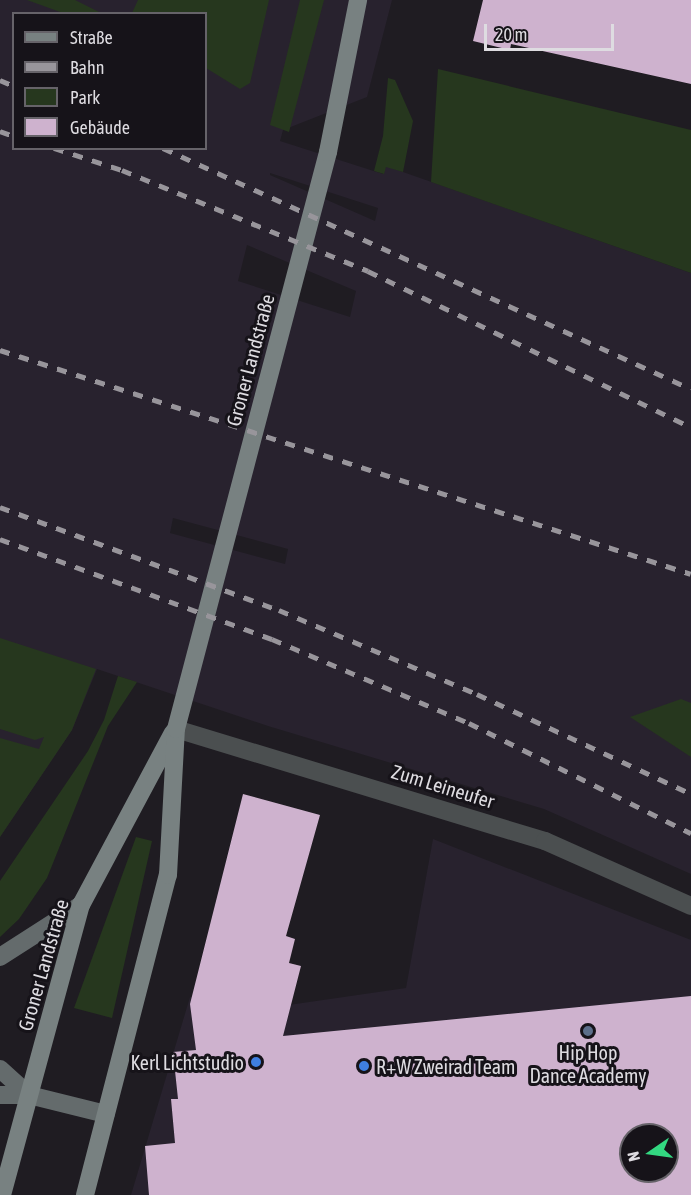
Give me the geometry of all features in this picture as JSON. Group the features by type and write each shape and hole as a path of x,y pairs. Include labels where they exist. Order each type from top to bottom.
{"main road":[{"name":"Groner Landstraße","path":"85,1195 168,875 176,729 328,152 358,0"},
{"name":"Groner Landstraße","path":"3,1195 81,905 176,729"},
{"path":"0,957 81,905"},
{"path":"0,1069 29,1095"},
{"path":"0,1095 29,1095 106,1114"}],"street":[{"name":"Zum Leineufer","path":"176,729 545,840 691,906"}],"shaded area":[{"path":"0,0 392,0 367,97 283,130 280,141 383,174 386,166 691,273 691,874 544,809 268,726 97,669 72,730 0,837","holes":["270,173 378,208 375,221 270,175","247,245 356,291 350,317 238,281","173,518 288,549 285,564 170,533"]},
{"path":"433,839 691,940 691,1195 131,1195 190,997 247,1011 406,988"}],"green space":[{"path":"27,0 75,0 99,12 60,12"},
{"path":"138,0 269,0 250,83 240,89 207,69 207,12 132,12"},
{"path":"300,0 324,0 289,132 270,125"},
{"path":"438,69 691,130 691,273 431,182"},
{"path":"388,78 395,80 413,121 403,172 386,167 384,174 374,171 383,136"},
{"path":"0,638 96,669 72,730 0,837 0,738 39,749 44,737 35,740 0,729"},
{"path":"118,676 137,682 108,726 47,878 19,919 0,937 0,881 88,751 104,720"},
{"path":"681,699 691,703 691,757 630,717"},
{"path":"136,837 152,841 112,1018 74,1008"}],"building":[{"path":"483,0 691,0 691,84 511,44 510,50 473,41"},
{"path":"243,794 320,815 286,936 295,939 289,963 301,966 283,1036 691,996 691,1195 149,1195 145,1146 175,1143 171,1099 178,1099 173,1052 196,1050 190,1004"}],"railway":[{"path":"0,80 12,85"},
{"path":"0,131 12,135"},
{"path":"60,150 122,170 368,271 691,427"},
{"path":"167,150 691,389"},
{"path":"0,350 691,574"},
{"path":"0,507 279,610 477,694 691,794"},
{"path":"0,539 272,639 469,723 691,833"}],"place":[{"name":"Hip Hop Dance Academy","path":"588,1031"},
{"name":"Kerl Lichtstudio","path":"256,1062"},
{"name":"R+W Zweirad Team","path":"364,1066"}]}
